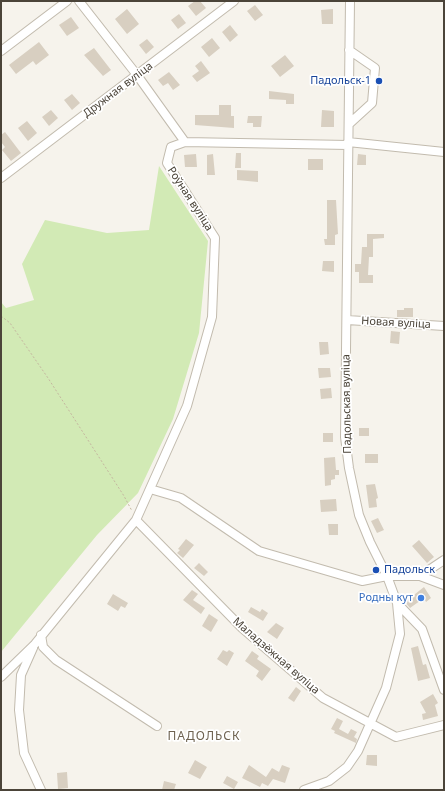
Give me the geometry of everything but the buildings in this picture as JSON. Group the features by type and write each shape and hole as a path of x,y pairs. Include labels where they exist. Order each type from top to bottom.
{"street":[{"path":"1,51 67,1"},
{"path":"79,1 137,75 185,142 348,144 444,152"},
{"name":"Дружная вуліца","path":"1,178 234,1"},
{"name":"Падольская вуліца","path":"350,1 345,437 349,468 359,515 370,542 387,576 396,604 422,628 444,690"},
{"path":"349,50 375,68 372,103 349,124"},
{"name":"Роўная вуліца","path":"150,489 187,406 212,317 215,238 167,163 171,147 185,142"},
{"name":"Новая вуліца","path":"347,320 444,326"},
{"path":"41,790 24,752 18,710 21,675 35,644 41,635 136,520 150,489 181,498 259,551 362,581 387,576 420,576 444,585"},
{"name":"Маладзёжная вуліца","path":"136,520 242,628 323,698 396,737 444,725"},
{"path":"420,576 444,560"},
{"path":"304,790 329,781 347,767 358,751 386,688 400,634 396,604"},
{"path":"41,635 43,647 56,660 157,726"},
{"path":"1,677 35,644"},
{"path":"325,790 329,781"}],"path":[{"path":"1,316 10,323 48,378 124,496 136,520"}],"green space":[{"path":"159,166 208,241 199,333 173,419 138,493 97,535 1,652 1,302 6,308 34,300 22,264 45,220 107,233 149,230"}],"place":[{"name":"Падольск-1","path":"379,81"},
{"name":"Падольск","path":"376,570"},
{"name":"Родны кут","path":"421,598"}],"district":[{"name":"ПАДОЛЬСК","path":"204,737"}]}
